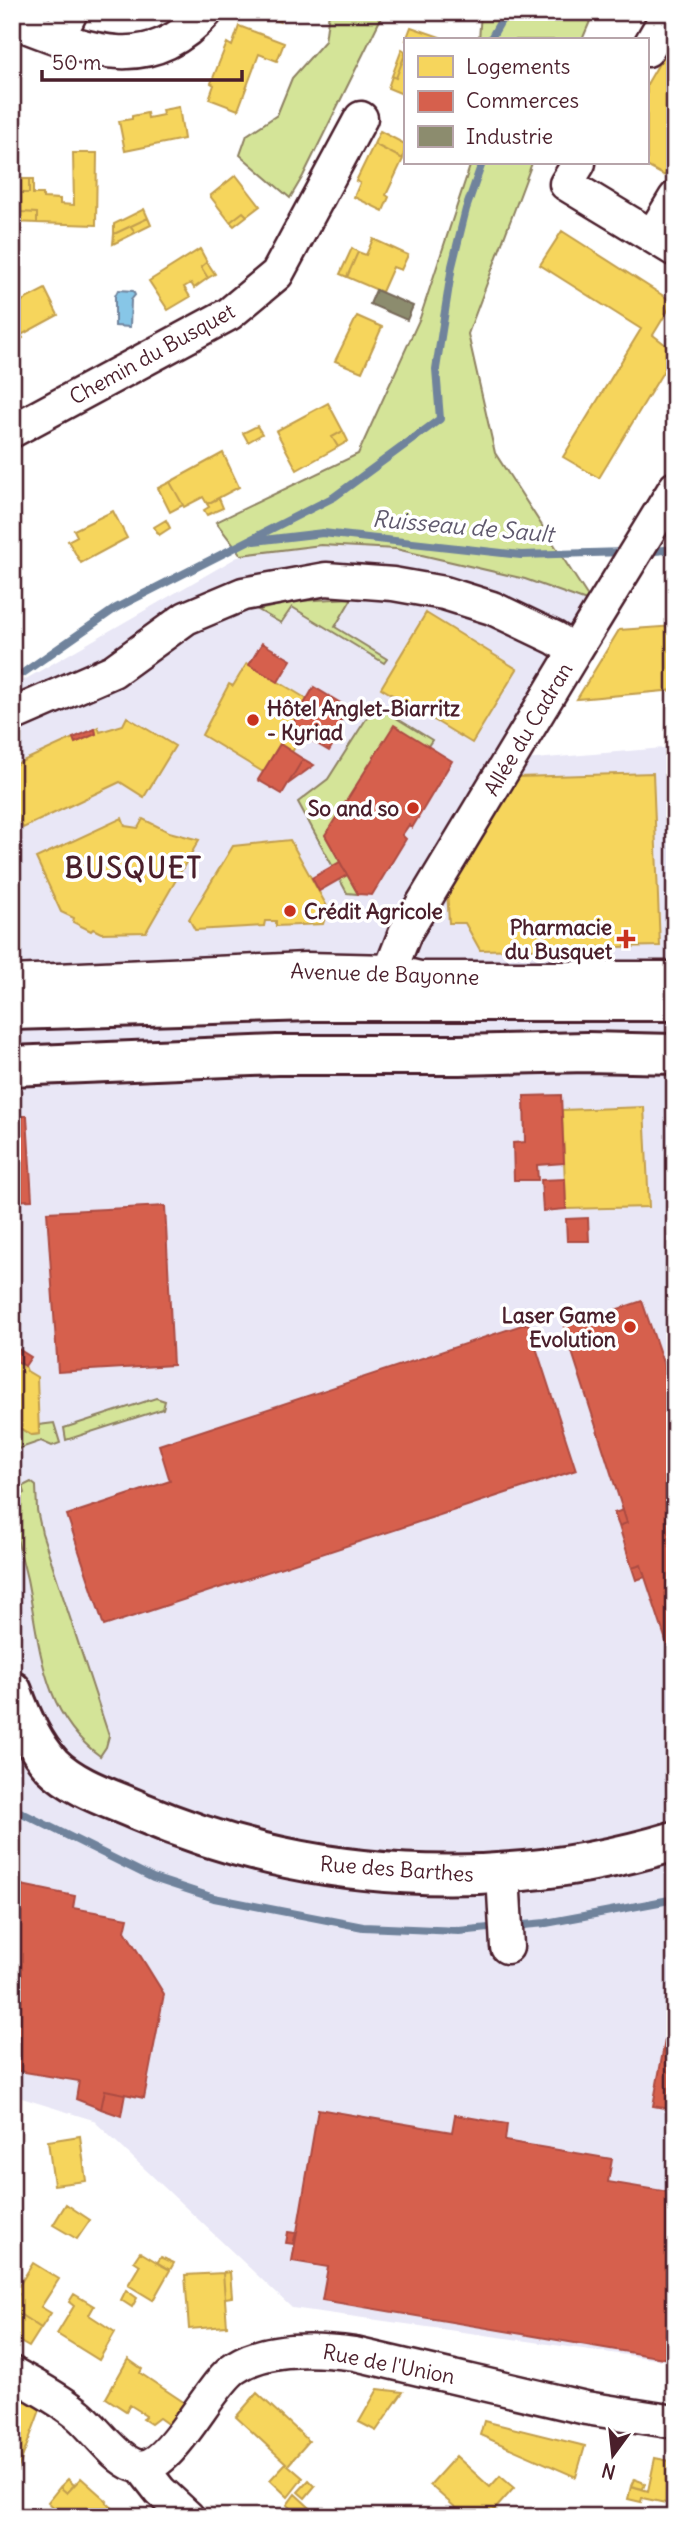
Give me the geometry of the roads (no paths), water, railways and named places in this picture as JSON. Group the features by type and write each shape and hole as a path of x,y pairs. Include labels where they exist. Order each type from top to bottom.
{"main road":[{"name":"Avenue de Bayonne","path":"12,1010 311,1001 675,1001"},
{"path":"12,1066 277,1055 587,1052 675,1054"},
{"name":"Rue des Barthes","path":"12,1691 31,1735 53,1765 87,1789 210,1838 314,1863 417,1875 504,1891 675,1842"}],"street":[{"path":"12,22 64,25 110,54 150,51 186,34 206,12"},
{"path":"648,48 669,12"},
{"name":"Chemin du Busquet","path":"12,431 229,314 277,274 361,118"},
{"path":"578,164 566,184 663,243 675,198"},
{"path":"575,651 675,488"},
{"name":"Allée du Cadran","path":"12,715 113,671 191,615 243,594 326,579 393,584 444,593 492,608 555,638 575,651 405,933 390,971"},
{"name":"Avenue de Bayonne","path":"12,982 306,969 390,971 420,978 675,978"},
{"path":"504,1891 507,1947"},
{"name":"Rue de l'Union","path":"142,2468 152,2466 167,2454 219,2381 237,2366 268,2355 294,2350 323,2349 355,2354 586,2408 675,2422"},
{"path":"12,2373 78,2414 132,2465 142,2468 160,2491 188,2517"}],"water":[{"path":"118,290 133,291 135,295 131,300 130,327 115,326 115,296"}],"waterway":[{"path":"491,38 506,12"},
{"path":"23,673 116,608 334,497 440,419 436,369 452,266 466,209 482,164"},
{"name":"Ruisseau de Sault","path":"255,541 323,533 521,555 625,552"},
{"name":"Ruisseau de Sault","path":"645,552 675,549"},
{"path":"12,1808 153,1878 214,1898 363,1927 459,1931 499,1927"},
{"path":"512,1926 546,1923 675,1899"}],"place":[{"name":"Hôtel Anglet-Biarritz - Kyriad","path":"253,720"},
{"name":"So and so","path":"413,808"},
{"name":"Crédit Agricole","path":"290,911"},
{"name":"Pharmacie du Busquet","path":"626,939"},
{"name":"Laser Game Evolution","path":"630,1327"}],"district":[{"name":"BUSQUET","path":"134,868"}]}
